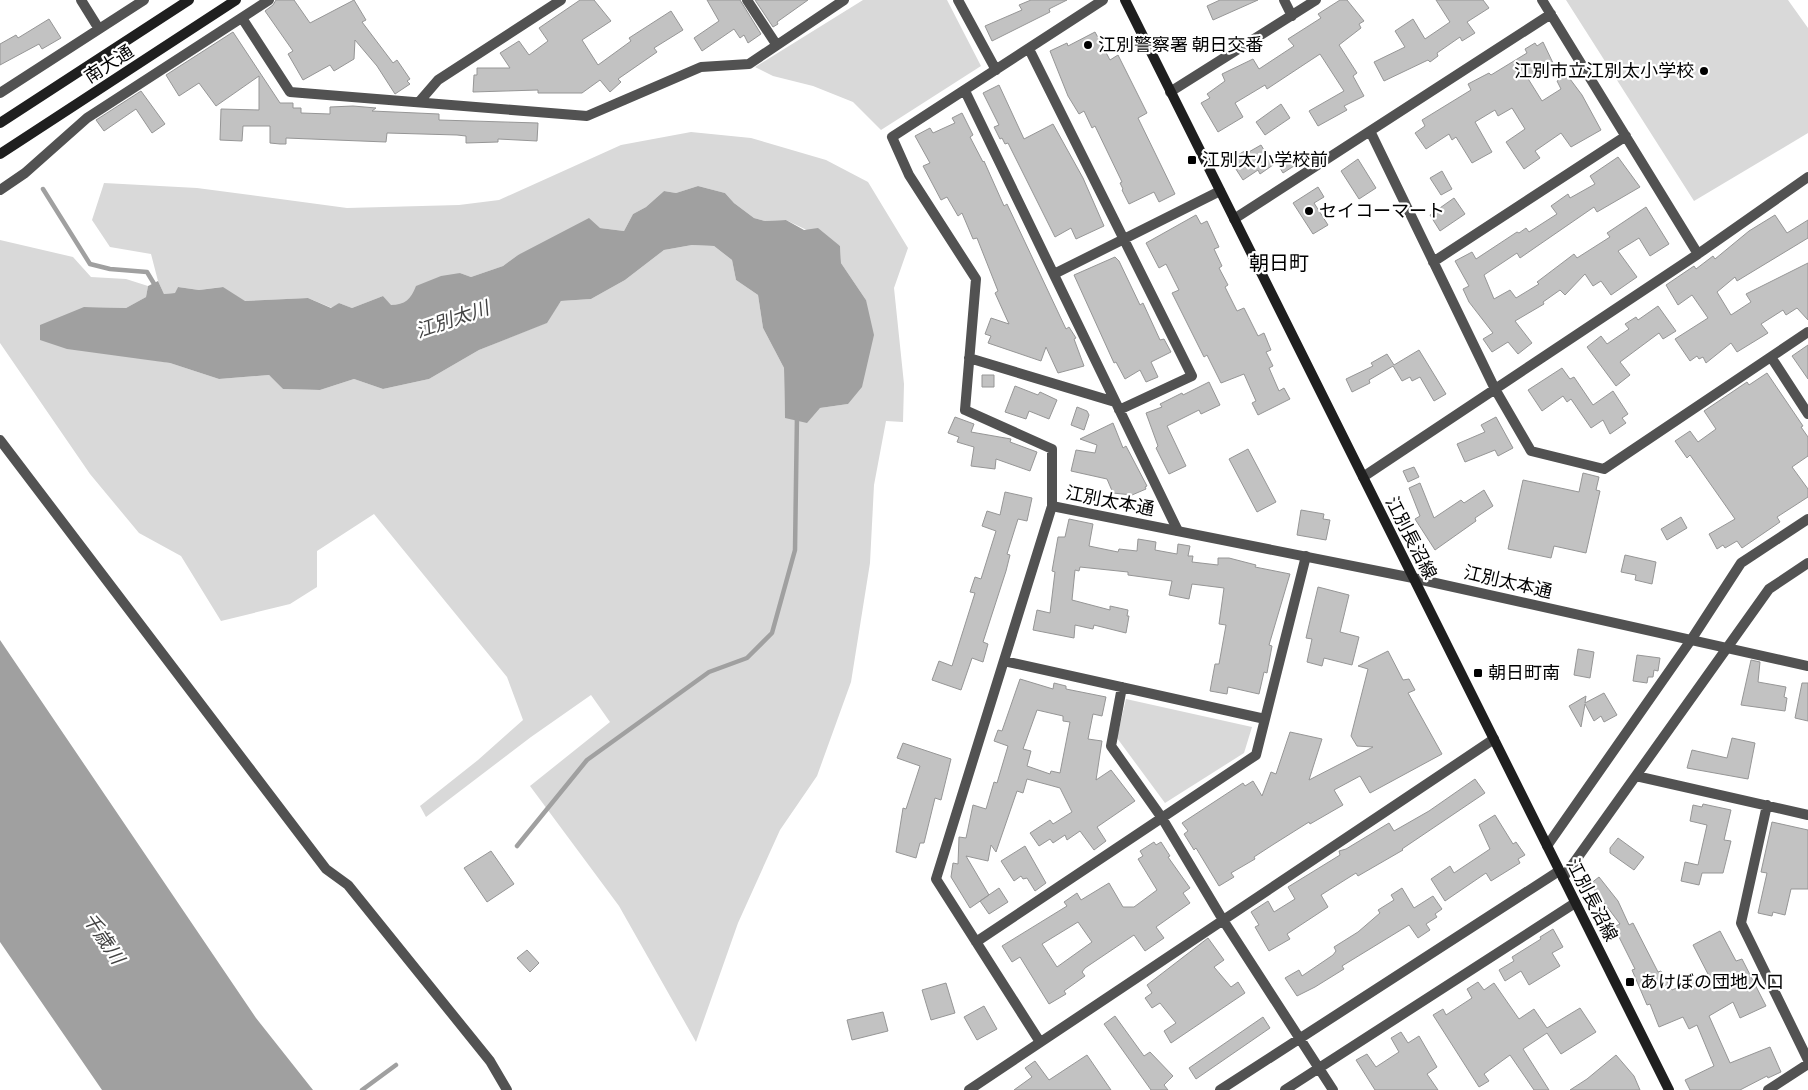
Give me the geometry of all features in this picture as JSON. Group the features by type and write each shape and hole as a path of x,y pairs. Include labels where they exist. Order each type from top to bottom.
{"main road":[{"name":"南大通","path":"0,123 189,0"},
{"name":"南大通","path":"0,154 236,0"},
{"name":"江別長沼線","path":"1124,0 1669,1090"}],"street":[{"path":"81,0 100,28"},
{"path":"0,93 144,0"},
{"path":"0,190 25,174 87,118 269,0"},
{"path":"418,102 438,80 560,0"},
{"path":"747,0 776,44"},
{"path":"242,18 290,92 587,116 701,67 749,64 776,44 844,0"},
{"path":"958,0 996,70"},
{"path":"1040,1042 936,879 1052,506 1052,449 965,410 976,279 909,175 892,137 1103,0"},
{"path":"1284,0 1292,16"},
{"path":"1170,92 1316,0"},
{"path":"1542,0 1698,254"},
{"path":"1234,219 1551,14"},
{"path":"969,358 1117,406 1192,376 1029,49"},
{"path":"964,91 1178,531"},
{"path":"1370,131 1495,389 1531,451 1604,469 1808,332"},
{"path":"1433,262 1626,136"},
{"path":"1363,477 1806,182"},
{"path":"1054,274 1220,190"},
{"path":"1771,357 1808,414"},
{"path":"0,440 326,869 348,886 490,1061 508,1090"},
{"name":"江別太本通","path":"1052,506 1413,578 1808,666"},
{"path":"1547,846 1691,640 1741,563 1808,519"},
{"path":"976,942 1256,755 1306,556"},
{"path":"1220,1090 1561,874 1636,776 1769,589 1808,562"},
{"path":"1004,661 1265,719"},
{"path":"1122,687 1112,746 1162,818 1223,920 1334,1090"},
{"path":"968,1090 1494,739"},
{"path":"1636,776 1808,815"},
{"path":"1767,805 1740,923 1808,1062 1768,1090"},
{"path":"1285,1090 1576,903"}],"shaded area":[{"path":"863,0 947,0 981,66 881,130 853,102 813,86 773,76 755,67"},
{"name":"江別市立江別太小学校","path":"1566,0 1788,0 1808,28 1808,133 1694,201"},
{"path":"691,132 751,138 826,160 868,182 908,248 894,288 904,384 903,422 886,421 874,485 870,563 851,682 817,776 780,830 738,923 696,1042 619,906 530,786 610,722 591,695 531,737 426,817 420,806 478,760 523,720 507,677 374,514 317,551 317,587 290,604 221,621 181,556 139,533 90,474 0,343 0,240 73,257 91,277 126,279 148,286 146,297 126,308 84,307 142,358 170,363 219,379 269,375 283,389 320,390 354,379 383,389 429,379 479,350 546,323 561,301 591,299 625,280 664,250 692,245 714,246 732,260 736,280 758,295 763,328 784,368 785,417 820,408 848,404 866,300 841,263 840,246 786,220 765,221 754,218 734,203 725,193 698,186 676,193 664,191 646,207 633,214 624,231 600,228 518,255 503,266 471,277 460,273 401,305 391,306 383,296 352,308 339,303 332,308 308,298 244,301 222,287 199,290 178,287 176,293 164,294 158,281 151,254 110,247 92,220 104,183 197,188 347,208 459,205 499,200 621,145"},
{"path":"1126,699 1252,727 1244,753 1165,803 1117,738"}],"water":[{"path":"698,186 725,193 734,203 754,218 765,221 786,220 804,230 818,228 840,246 841,263 866,300 874,335 862,387 848,404 820,408 807,423 785,418 784,368 763,328 758,295 736,280 732,260 714,246 692,245 664,250 625,280 591,299 561,301 547,323 479,350 429,379 383,389 354,379 320,390 283,389 269,375 219,379 170,363 67,349 40,340 40,325 84,307 126,308 146,297 148,286 158,281 164,294 175,293 178,287 199,290 223,287 245,301 308,298 331,308 339,303 352,308 383,296 391,305 400,304 410,298 416,286 441,276 460,273 471,277 503,266 518,255 589,218 600,228 624,231 633,214 646,207 664,191 676,193"},
{"name":"千歳川","path":"0,640 256,1018 313,1090 102,1090 0,942"}],"building":[{"path":"276,0 294,0 310,23 354,0 366,20 362,22 393,63 397,60 410,79 407,81 410,84 395,94 377,66 355,40 354,59 334,71 330,65 303,80 288,54 293,51 265,11"},
{"path":"580,0 594,0 611,21 582,40 598,65 631,41 629,38 671,11 683,30 654,48 657,52 618,79 621,82 610,92 600,80 582,93 538,93 538,90 473,92 474,75 477,75 477,68 510,68 500,53 519,41 529,55 548,41 539,28"},
{"path":"707,0 740,0 761,34 748,43 744,35 740,38 734,29 702,51 694,38 719,21"},
{"path":"755,0 808,0 777,22 778,24 773,27"},
{"path":"1031,0 1067,0 1049,9 1050,12 992,41 985,26 1022,10 1019,5"},
{"path":"1220,0 1258,0 1213,20 1207,6"},
{"path":"1340,0 1347,0 1364,21 1359,24 1361,28 1339,45 1357,73 1353,76 1364,96 1344,106 1347,110 1318,126 1309,111 1344,91 1320,54 1267,89 1265,85 1235,103 1243,117 1218,132 1201,103 1210,98 1207,94 1225,81 1222,74 1253,59 1259,69 1294,46 1288,39 1321,18 1318,14"},
{"path":"1436,0 1483,0 1489,8 1467,22 1475,33 1462,41 1460,37 1437,53 1438,56 1430,62 1428,60 1384,81 1374,62 1405,47 1395,31 1413,19 1425,39 1450,22"},
{"path":"49,19 61,38 42,49 39,44 0,65 0,44 16,35 18,38"},
{"path":"233,32 280,103 293,103 293,108 301,108 301,113 330,114 330,107 353,106 376,108 372,111 439,114 439,120 538,123 537,141 498,139 498,142 466,143 466,136 387,133 386,142 286,138 286,144 280,144 270,143 270,126 243,126 242,141 220,140 221,109 259,110 259,76 216,106 199,83 179,96 166,75"},
{"path":"1095,32 1110,60 1118,55 1147,113 1138,118 1175,194 1159,202 1154,192 1129,204 1122,190 1120,183 1122,182 1095,126 1092,128 1084,111 1079,114 1068,96 1050,51 1067,43 1068,46"},
{"path":"1543,42 1553,63 1527,77 1542,101 1561,89 1557,81 1567,75 1582,95 1601,130 1571,147 1561,133 1535,151 1540,158 1524,169 1506,142 1525,129 1512,108 1498,116 1495,110 1475,122 1492,152 1472,163 1456,137 1452,140 1449,134 1426,149 1415,133 1425,126 1422,120 1471,90 1468,84 1489,73 1491,75 1527,53 1525,49 1535,43 1537,46"},
{"path":"999,85 1024,139 1053,124 1083,178 1104,226 1076,239 1071,228 1055,237 1008,143 1005,144 1002,138 1000,139 994,127 999,125 983,93"},
{"path":"141,91 165,124 152,133 136,109 104,131 96,120"},
{"path":"1281,104 1290,118 1265,135 1256,122"},
{"path":"962,113 973,135 970,137 984,161 1004,206 1007,204 1066,329 1069,327 1076,338 1074,339 1084,366 1058,373 1046,347 1041,361 988,343 991,336 985,334 991,318 1009,324 995,293 998,291 977,238 973,239 962,213 958,216 947,197 941,200 923,166 930,163 915,136 930,128 933,133 955,123 952,118"},
{"path":"1261,145 1273,165 1260,174 1258,170 1243,180 1230,160 1246,150 1247,153"},
{"path":"1286,153 1294,166 1283,173 1275,160"},
{"path":"1618,157 1640,187 1597,212 1594,207 1520,258 1517,253 1484,275 1494,299 1510,290 1516,298 1539,284 1537,282 1574,254 1577,258 1610,237 1607,233 1646,207 1669,244 1650,256 1639,238 1618,251 1637,277 1611,295 1601,281 1593,286 1585,274 1565,295 1560,290 1543,302 1544,304 1515,321 1532,343 1518,354 1508,342 1492,352 1483,339 1493,333 1469,302 1463,289 1469,286 1455,261 1472,252 1476,259 1517,232 1519,233 1526,228 1529,232 1557,214 1551,206 1568,194 1570,198 1595,184 1590,176"},
{"path":"1358,159 1376,188 1359,199 1341,171"},
{"path":"1442,171 1452,189 1441,195 1430,178"},
{"path":"1318,187 1324,197 1314,203 1328,225 1313,234 1293,203"},
{"path":"1454,198 1465,214 1440,231 1430,215"},
{"path":"1196,215 1201,224 1207,221 1219,247 1214,249 1222,266 1219,268 1228,285 1225,287 1237,311 1244,308 1258,336 1264,333 1271,350 1266,352 1273,366 1269,368 1279,391 1284,388 1290,399 1258,415 1252,403 1256,401 1244,374 1221,383 1207,355 1204,357 1172,293 1179,290 1166,264 1159,268 1146,243"},
{"path":"1775,215 1787,233 1808,220 1808,238 1737,281 1735,277 1717,292 1731,315 1751,302 1746,294 1808,263 1808,320 1797,308 1786,315 1783,310 1761,324 1768,333 1737,352 1731,343 1706,363 1703,357 1699,359 1697,356 1690,361 1675,339 1708,318 1692,295 1678,305 1666,285 1694,266 1696,269 1713,256 1715,259 1749,231"},
{"path":"1115,257 1119,261 1140,305 1143,303 1160,340 1164,339 1171,352 1151,362 1158,377 1146,382 1140,370 1125,379 1116,362 1114,363 1074,275"},
{"path":"1658,306 1676,331 1663,339 1659,333 1620,362 1630,375 1616,386 1587,347 1601,336 1607,344 1629,329 1625,324 1636,317 1638,320"},
{"path":"1808,345 1808,379 1792,356"},
{"path":"1419,350 1446,394 1434,401 1420,377 1412,381 1410,377 1402,381 1393,366 1369,380 1370,383 1352,392 1346,379 1373,366 1371,363 1387,354 1394,365"},
{"path":"1562,368 1570,379 1574,377 1593,405 1613,391 1628,414 1622,418 1626,423 1610,434 1603,420 1591,428 1571,399 1567,402 1563,396 1542,411 1528,390"},
{"path":"1767,373 1803,426 1801,427 1808,437 1808,456 1792,467 1808,489 1808,497 1777,517 1780,522 1742,548 1737,541 1725,548 1723,545 1717,549 1709,534 1735,519 1690,455 1687,458 1675,441 1690,431 1698,442 1716,429 1704,411 1747,382 1749,385"},
{"path":"982,375 994,375 994,387 982,387"},
{"path":"1209,382 1220,405 1201,414 1199,410 1167,426 1186,466 1169,474 1156,448 1158,446 1146,413 1162,407 1160,404 1182,393 1183,395"},
{"path":"1015,386 1038,395 1040,392 1057,400 1049,419 1029,411 1026,419 1005,412"},
{"path":"1077,407 1087,411 1089,415 1084,430 1071,425"},
{"path":"955,417 974,424 971,432 1011,439 1010,442 1037,452 1030,471 996,459 995,469 971,466 974,447 957,442 959,437 948,433"},
{"path":"1496,417 1513,448 1498,456 1495,450 1465,462 1457,444 1485,432 1481,425"},
{"path":"1113,423 1123,448 1126,446 1147,486 1145,487 1146,489 1132,495 1113,493 1107,479 1071,471 1076,450 1095,453 1097,445 1080,439"},
{"path":"1248,449 1276,502 1257,512 1229,459"},
{"path":"1414,467 1419,477 1408,482 1403,471"},
{"path":"1583,473 1599,477 1596,490 1600,491 1586,553 1554,546 1551,558 1508,549 1523,480 1579,492"},
{"path":"1420,483 1434,518 1461,500 1464,503 1484,490 1493,506 1475,518 1476,521 1435,550 1415,519 1420,516 1409,488"},
{"path":"1005,492 1032,498 1027,521 1018,519 1007,554 1010,555 1006,571 983,642 988,644 983,662 972,658 961,690 932,680 939,661 952,666 975,593 970,592 975,577 981,579 996,531 982,526 987,511 1000,515"},
{"path":"1301,510 1324,514 1323,519 1330,520 1326,540 1297,535"},
{"path":"1681,517 1687,528 1667,540 1661,529"},
{"path":"1069,519 1093,524 1089,546 1118,552 1119,549 1137,551 1138,539 1156,542 1155,550 1177,554 1178,544 1190,546 1188,556 1193,556 1192,562 1218,565 1218,558 1229,558 1256,565 1255,567 1290,574 1269,645 1272,646 1267,673 1264,672 1259,694 1228,687 1227,694 1210,691 1215,664 1219,664 1226,625 1219,624 1224,588 1192,584 1189,599 1169,595 1172,581 1128,575 1128,572 1080,567 1079,571 1075,570 1072,600 1110,610 1110,606 1128,610 1127,616 1129,616 1126,633 1094,625 1093,629 1075,625 1074,638 1033,630 1037,610 1050,613 1055,572 1052,571 1058,537 1065,537"},
{"path":"1625,555 1656,562 1652,584 1635,580 1636,575 1621,572"},
{"path":"1318,587 1349,595 1340,632 1359,637 1352,665 1324,658 1322,666 1307,662 1312,639 1306,638"},
{"path":"1578,649 1594,652 1590,678 1574,675"},
{"path":"1388,651 1403,680 1409,679 1415,690 1408,693 1442,754 1370,793 1360,776 1334,790 1343,805 1310,824 1309,822 1254,857 1255,859 1231,873 1234,877 1219,886 1196,848 1194,850 1184,834 1188,831 1182,823 1243,783 1245,786 1253,781 1262,796 1271,772 1276,774 1290,732 1322,739 1309,780 1373,747 1357,746 1351,736 1368,669 1358,666"},
{"path":"1637,655 1660,658 1658,671 1654,670 1653,677 1648,677 1647,683 1633,681"},
{"path":"1751,660 1760,662 1758,682 1786,687 1784,697 1787,698 1785,711 1741,705"},
{"path":"1020,679 1053,689 1054,683 1066,686 1066,689 1106,697 1102,716 1093,714 1088,739 1102,741 1096,780 1111,770 1135,801 1097,827 1106,841 1094,850 1080,831 1067,840 1065,835 1053,843 1050,839 1039,846 1030,833 1050,820 1053,824 1072,812 1060,788 1027,779 1023,793 1017,791 996,852 991,845 988,861 966,856 989,895 970,908 951,877 953,863 958,864 959,837 966,838 973,805 986,809 994,782 997,783 1008,746 994,741 998,730 1002,731","holes":["1037,710 1063,716 1063,721 1070,722 1060,773 1051,771 1050,774 1027,766 1031,751 1023,749"]},
{"path":"1802,683 1808,683 1808,721 1795,718"},
{"path":"1604,693 1617,715 1604,722 1601,716 1594,721 1585,704 1581,727 1569,706 1586,696 1585,703"},
{"path":"1732,738 1755,743 1748,779 1687,768 1692,750 1727,758"},
{"path":"903,743 951,759 941,800 935,798 924,843 920,843 916,858 896,852 903,808 906,809 920,766 897,758"},
{"path":"1475,779 1485,793 1403,850 1358,876 1356,873 1321,895 1328,907 1287,934 1290,939 1269,951 1255,927 1259,925 1251,912 1268,901 1274,912 1295,899 1288,887 1340,855 1339,851 1346,849 1389,823 1394,831 1429,811"},
{"path":"1703,804 1731,810 1724,840 1731,841 1723,873 1702,873 1699,885 1681,881 1685,862 1698,865 1707,825 1690,821 1693,805 1702,807"},
{"path":"1495,815 1513,844 1516,842 1525,855 1518,859 1520,863 1491,881 1486,873 1445,901 1431,879 1450,866 1454,873 1490,849 1479,825"},
{"path":"1772,822 1808,830 1808,889 1791,889 1785,915 1773,912 1772,916 1758,913 1767,873 1761,872"},
{"path":"1618,838 1644,857 1634,870 1610,853 1610,848"},
{"path":"1154,842 1156,845 1161,842 1170,856 1168,857 1190,888 1183,893 1190,903 1156,927 1164,938 1145,951 1134,935 1085,968 1082,972 1085,976 1064,991 1066,994 1049,1004 1020,957 1012,962 1002,946 1067,906 1064,902 1077,893 1081,900 1109,883 1123,907 1134,907 1157,890 1138,859 1143,856 1140,851","holes":["1078,922 1092,942 1057,967 1042,944"]},
{"path":"1025,846 1046,883 1035,891 1027,878 1023,879 1021,876 1014,881 1001,861"},
{"path":"491,851 514,884 487,902 464,868"},
{"path":"1599,877 1618,901 1629,925 1633,923 1658,972 1661,971 1672,990 1708,974 1693,945 1720,931 1736,961 1742,959 1766,1006 1740,1018 1733,1002 1709,1016 1730,1063 1770,1047 1781,1072 1768,1078 1767,1076 1740,1090 1690,1090 1685,1080 1714,1066 1697,1025 1689,1029 1683,1017 1659,1027 1650,1004 1647,1005 1632,970 1635,969 1614,927 1620,924 1590,884"},
{"path":"999,888 1008,902 989,914 980,901"},
{"path":"1402,888 1414,908 1433,896 1442,909 1435,914 1437,917 1426,924 1430,930 1418,938 1409,925 1342,966 1344,969 1297,996 1285,978 1299,970 1302,976 1333,955 1336,951 1334,947 1358,932 1380,913 1378,910 1394,900 1391,895"},
{"path":"1553,929 1563,947 1552,953 1560,966 1529,985 1521,971 1505,981 1499,970 1514,961 1512,957"},
{"path":"1208,938 1224,960 1214,967 1231,987 1238,982 1245,993 1171,1043 1164,1031 1176,1023 1160,1003 1152,1008 1145,998 1152,993 1147,985"},
{"path":"527,950 539,963 530,972 517,958"},
{"path":"1478,982 1484,990 1494,983 1519,1019 1534,1009 1547,1028 1580,1008 1596,1032 1561,1054 1547,1033 1523,1049 1549,1090 1534,1090 1510,1055 1484,1074 1489,1081 1479,1087 1433,1015 1443,1009 1446,1015 1472,998 1467,989"},
{"path":"946,983 955,1013 931,1020 922,990"},
{"path":"984,1006 997,1029 977,1040 964,1017"},
{"path":"883,1012 888,1031 852,1040 847,1020"},
{"path":"1115,1016 1144,1056 1150,1052 1173,1076 1164,1085 1168,1090 1151,1090 1104,1024"},
{"path":"1263,1017 1270,1028 1196,1079 1189,1068"},
{"path":"1401,1032 1408,1043 1419,1036 1437,1067 1427,1074 1438,1090 1375,1090 1356,1060 1367,1054 1376,1067 1399,1052 1391,1038"},
{"path":"1087,1055 1111,1090 1014,1090 1032,1077 1025,1068 1035,1061 1049,1080"},
{"path":"1616,1055 1634,1076 1640,1090 1570,1090 1587,1079"}],"waterway":[{"name":"江別太川","path":"43,189 90,264 110,269 147,272 156,287"},
{"path":"517,846 587,760 709,672 747,658 772,633 795,550 797,415"},
{"path":"362,1090 396,1065"}],"place":[{"name":"江別警察署 朝日交番","path":"1088,45"},
{"name":"江別市立江別太小学校","path":"1704,71"},
{"name":"江別太小学校前","path":"1192,160"},
{"name":"セイコーマート","path":"1309,211"},
{"name":"朝日町南","path":"1478,673"},
{"name":"あけぼの団地入口","path":"1630,982"}],"district":[{"name":"朝日町","path":"1279,263"}]}
